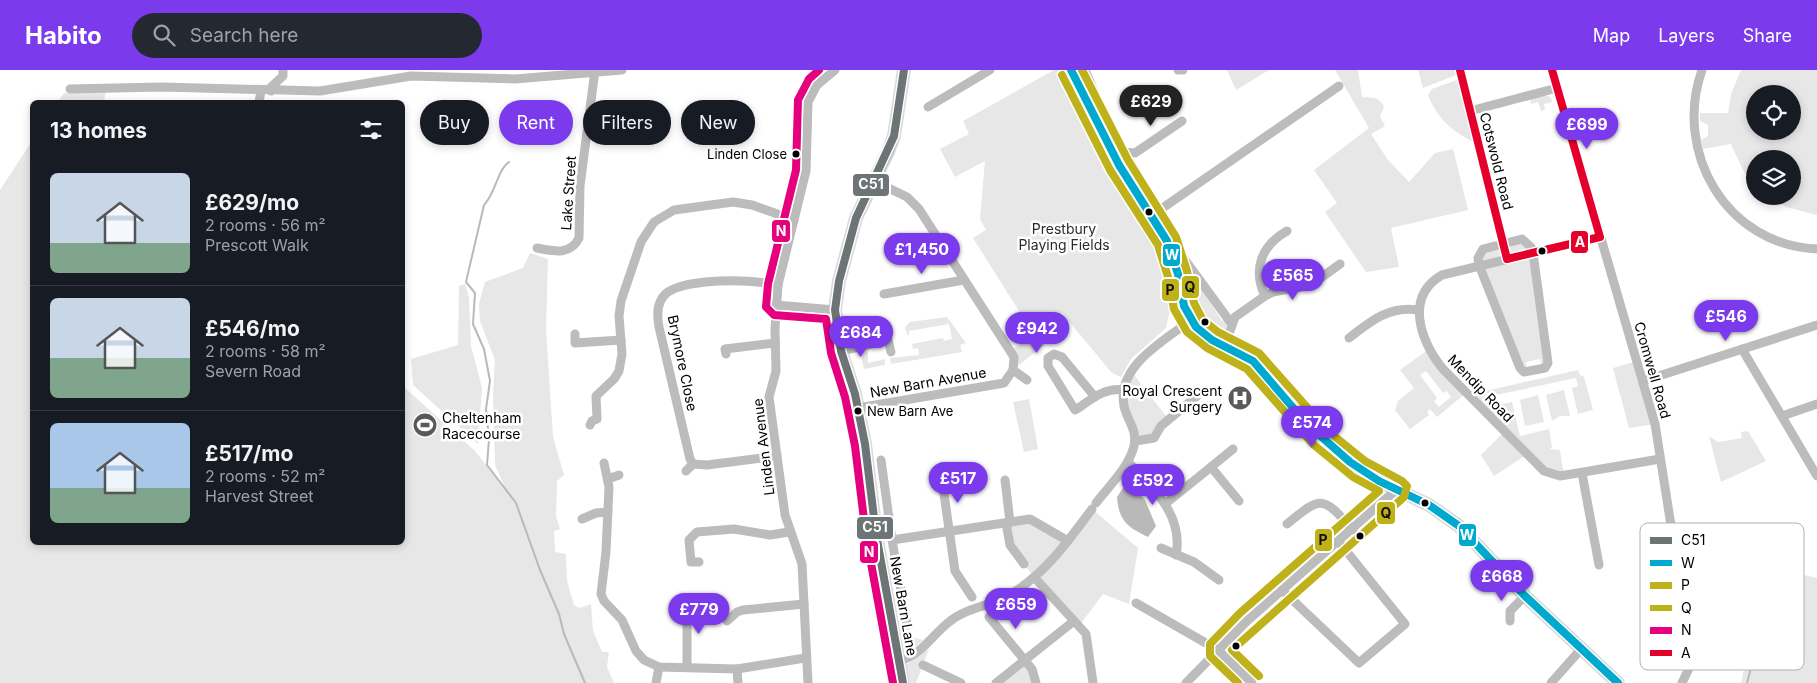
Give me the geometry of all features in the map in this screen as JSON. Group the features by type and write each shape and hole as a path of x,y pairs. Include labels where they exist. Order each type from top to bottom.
{"main road":[{"name":"New Barn Lane","path":"903,683 878,542 866,450 858,408 841,351 835,310 839,281 852,230 894,136 904,70"},
{"path":"1071,70 1100,133 1167,241 1179,279 1184,306 1190,320 1205,336 1253,360 1307,424 1337,452 1359,469 1429,505 1459,526 1525,596 1618,683"}],"street":[{"path":"70,89 161,87 292,92 320,91 411,76 515,79 622,70"},
{"name":"Linden Avenue","path":"808,683 805,658 802,564 789,532 769,397 776,370 775,343 778,285 807,164 808,102 817,85 835,70"},
{"path":"928,107 990,70"},
{"path":"1085,70 1118,148 1122,152 1135,153 1182,121"},
{"path":"1178,70 1183,70"},
{"name":"Cotswold Road","path":"1460,70 1507,259"},
{"name":"Cromwell Road","path":"1552,70 1655,424 1670,523"},
{"path":"1702,70 1694,102 1694,132 1700,160 1716,191 1734,213 1758,231 1790,244 1817,249"},
{"name":"Lake Street","path":"537,248 564,251 575,244 579,238 580,186 594,72"},
{"path":"271,91 271,87 283,73 292,92"},
{"path":"1151,216 1340,86"},
{"path":"1470,111 1557,88"},
{"path":"259,100 260,91"},
{"path":"874,181 902,194 915,204 1014,357 1013,370 1027,380"},
{"path":"606,419 593,422 592,395 614,378 619,371 621,340 620,308 629,274 644,236 659,218 674,210 733,202 752,205 794,220"},
{"path":"1265,296 1258,276 1260,263 1271,243 1287,231"},
{"path":"1349,338 1385,313 1400,309 1419,310 1424,295 1434,280 1448,272 1600,237"},
{"path":"1522,239 1531,247 1533,253 1548,363 1542,368 1524,372 1520,370 1479,265 1478,258 1483,249 1522,239"},
{"path":"1177,249 1231,323"},
{"path":"1225,346 1234,317 1273,292 1311,285 1340,264"},
{"path":"1179,279 1196,275"},
{"name":"Brymore Close","path":"693,464 690,459 659,327 657,312 660,302 670,290 684,284 737,280 778,285"},
{"path":"884,294 964,280"},
{"path":"776,305 835,310"},
{"name":"Mendip Road","path":"1419,310 1423,336 1442,368 1540,468 1556,476 1660,459"},
{"path":"899,661 920,651 948,622 1011,594 1034,577 1061,551 1128,462 1135,441 1124,406 1124,390 1128,376 1135,366 1158,344 1190,320"},
{"path":"1643,381 1817,325"},
{"path":"575,343 621,340"},
{"path":"841,351 888,340 891,352"},
{"path":"725,348 775,343"},
{"path":"1742,349 1817,476"},
{"path":"1095,397 1064,359 1054,354 1048,358 1048,366 1075,410 1108,390 1124,390"},
{"name":"New Barn Avenue","path":"858,408 1004,383 1013,370"},
{"path":"1135,441 1154,438 1161,426 1197,396"},
{"path":"1782,416 1817,404"},
{"path":"1166,504 1234,449"},
{"path":"686,471 693,464 707,465 777,456"},
{"path":"881,460 892,540 907,625"},
{"path":"1128,462 1153,486 1166,504 1177,534 1176,555"},
{"path":"604,463 608,479 608,512 602,598 622,620 640,656 649,663 659,667 737,669 805,658"},
{"path":"1211,467 1238,502"},
{"path":"1582,473 1599,565"},
{"path":"608,479 620,475"},
{"path":"942,480 955,571 972,597"},
{"path":"1005,480 1010,544 1024,564"},
{"path":"1186,683 1247,621 1353,530 1397,489"},
{"path":"1287,524 1309,506 1321,503 1332,507 1353,530"},
{"path":"582,519 596,513 608,512"},
{"path":"892,540 950,530 1034,520 1068,541"},
{"path":"699,562 691,562 689,540 697,532 734,529 776,535 789,532"},
{"path":"1282,590 1359,663 1405,624 1339,542"},
{"path":"1160,548 1194,562 1219,580"},
{"path":"1034,577 1074,621 1088,640 1093,683"},
{"path":"1510,621 1510,611 1525,596"},
{"path":"1136,603 1218,650 1252,683"},
{"path":"727,621 737,612 743,610 804,604"},
{"path":"989,616 1024,659 1033,672 1036,683"},
{"path":"687,621 687,667"},
{"path":"996,683 1074,621"},
{"path":"1551,683 1582,648"},
{"path":"923,665 961,683"},
{"path":"656,683 659,667"},
{"path":"737,669 738,683"},
{"name":"Cromwell Road","path":"1682,683 1688,670"}],"green space":[{"name":"Prestbury Playing Fields","path":"1054,70 1062,70 1109,163 1161,243 1171,271 1172,300 1166,328 1131,359 1121,377 1112,373 1062,313 1042,329 1050,340 1013,370 1010,351 1034,335 973,238 986,230 980,219 985,161 955,177 940,149 969,134 963,121"},
{"path":"1227,70 1269,70 1236,90"},
{"path":"1335,70 1358,70 1362,97 1375,98 1382,103 1384,107 1380,116 1385,126 1371,134 1388,160 1409,182 1435,153 1453,149 1468,210 1391,228 1399,267 1366,272 1325,212 1337,203 1314,170 1369,128"},
{"path":"1418,70 1460,70 1461,73 1423,88"},
{"path":"1741,70 1817,70 1817,215 1783,205 1801,205 1801,150 1746,150 1746,174 1731,144 1703,149 1701,140 1708,136 1708,125 1700,121 1700,113 1728,113 1731,94"},
{"path":"1462,78 1478,144 1462,136 1448,125 1436,111 1428,95 1432,89"},
{"path":"106,91 104,100 59,100 64,93"},
{"path":"1543,93 1551,98 1552,102 1544,104 1545,110 1541,111 1538,102 1531,104 1530,97"},
{"name":"Cheltenham Racecourse","path":"30,144 30,545 405,545 405,388 475,451 506,490 495,465 493,395 495,360 480,321 479,304 485,282 523,268 530,253 548,259 546,330 553,437 564,475 557,481 556,516 560,529 554,531 555,552 566,554 567,581 574,605 580,608 591,604 593,631 602,652 609,652 607,667 614,683 0,683 0,190"},
{"path":"1527,242 1548,363 1542,368 1540,359 1526,362 1527,372 1524,372 1479,265 1480,253"},
{"path":"1189,282 1197,282 1222,321 1224,320 1227,324 1224,335 1216,336 1195,315 1185,288"},
{"path":"465,284 469,297 471,346 482,388 478,444 413,385 411,359 458,345 459,286"},
{"path":"947,317 966,343 960,345 962,352 891,364 890,358 919,355 918,348 913,349 912,344 943,338 944,341 952,339 949,324 909,331 909,335 907,335 905,327 910,322"},
{"path":"1429,349 1466,393 1437,417 1430,409 1427,412 1429,415 1410,429 1395,410 1398,401 1414,388 1400,370","holes":["1426,371 1443,393 1447,391 1451,397 1439,407 1434,401 1437,398 1420,375"]},
{"path":"868,350 868,363 885,359 885,365 864,369 860,352"},
{"path":"1637,361 1655,424 1629,428 1613,368"},
{"path":"1578,370 1580,375 1584,377 1593,410 1578,414 1572,388 1578,386 1576,378 1496,395 1498,405 1512,402 1520,436 1549,429 1552,447 1550,449 1560,450 1564,476 1560,476 1526,455 1494,476 1481,455 1504,432 1468,395"},
{"path":"1131,371 1169,420 1154,438 1135,441 1124,406"},
{"path":"1564,390 1570,416 1560,416 1552,421 1546,395"},
{"path":"1538,395 1544,422 1525,426 1520,400"},
{"path":"1029,399 1038,449 1024,452 1013,402"},
{"path":"1748,431 1766,461 1721,482 1709,436 1718,442 1742,438 1741,432"},
{"path":"1092,509 1138,548 1129,604 1103,594 1079,626 1034,577 1013,550 1006,523 1030,519 1068,541"},
{"path":"1804,575 1817,578 1817,683 1741,683 1744,670 1804,670"},
{"path":"898,627 911,637 923,640 914,648 905,648 900,644"},
{"path":"929,649 916,683 905,683 906,665"},
{"path":"1023,665 1031,671 1033,683 1001,683"}],"shaded area":[{"path":"1133,486 1145,500 1156,526 1148,537 1129,526 1122,518 1120,512 1117,497 1123,488"}],"waterway":[{"path":"509,162 502,170 484,205 466,282 475,293 473,324 484,349 490,381 486,409 489,439 487,465 516,503 540,570 559,614 564,634 585,683"},
{"path":"1747,683 1750,670"}],"transit line":[{"name":"N","path":"819,70 809,79 798,100 796,170 768,284 766,307 774,315 826,319 831,353 845,397 855,446 866,536 893,683"},
{"name":"C51","path":"903,683 876,534 865,444 855,394 841,351 835,310 839,281 856,218 894,136 904,70"},
{"name":"W","path":"1071,70 1119,165 1167,241 1178,274 1184,306 1196,327 1212,340 1253,361 1307,424 1350,462 1379,481 1429,505 1459,526 1525,596 1618,683"},
{"name":"Q","path":"1082,70 1128,160 1176,237 1187,271 1194,303 1203,320 1218,332 1259,353 1328,431 1365,461 1402,481 1407,486 1404,497 1232,650 1259,676"},
{"name":"A","path":"1460,70 1507,259 1600,237 1552,70"},
{"name":"P","path":"1062,75 1110,170 1158,245 1168,277 1174,309 1187,332 1207,348 1247,369 1314,445 1353,477 1379,491 1240,613 1210,644 1210,656 1238,683"}],"place":[{"name":"Linden Close","path":"796,154"},
{"name":"Royal Crescent Surgery","path":"1240,398"},
{"name":"New Barn Ave","path":"858,411"},
{"name":"Cheltenham Racecourse","path":"425,425"}]}
